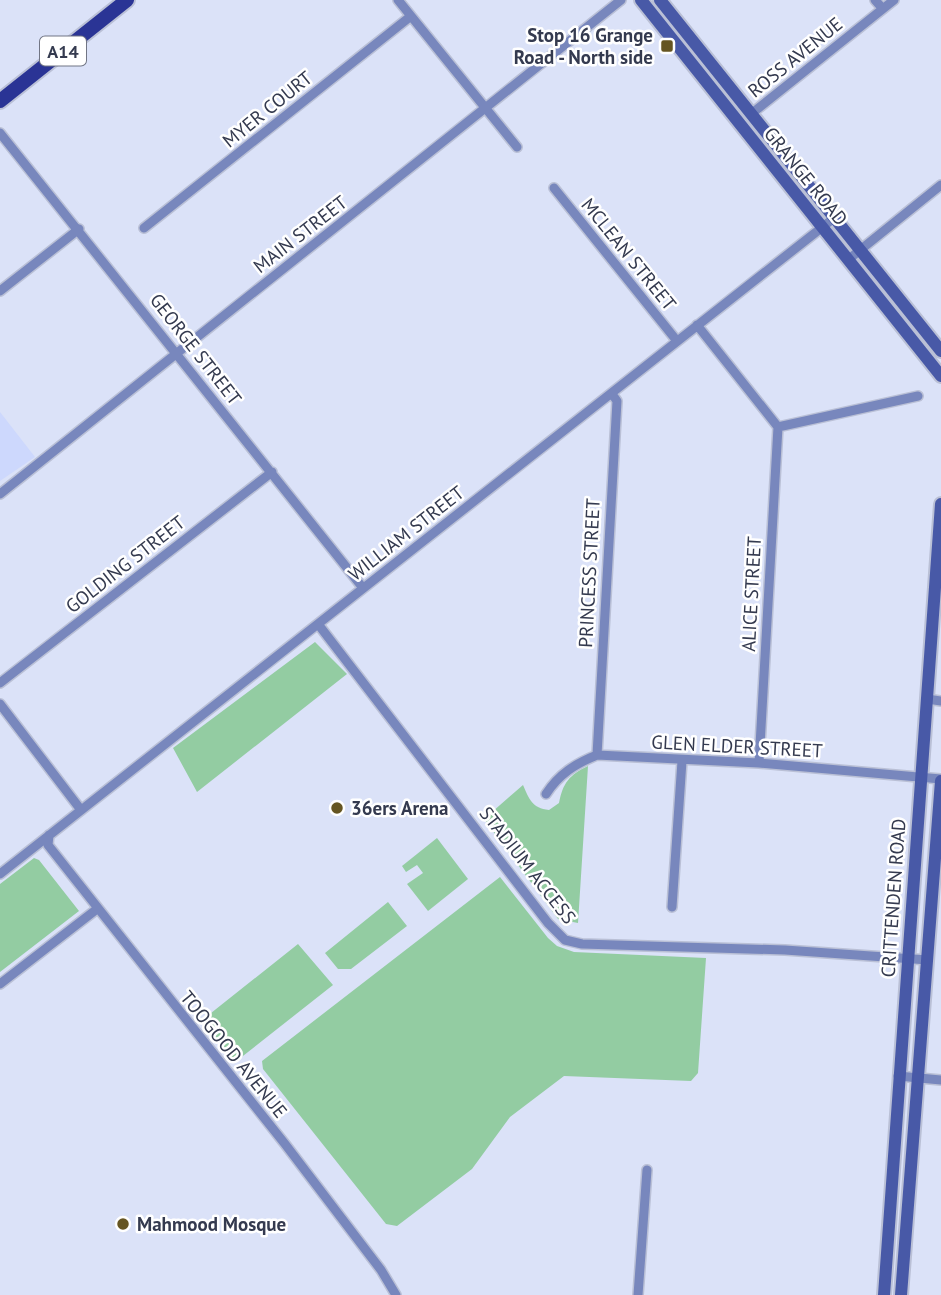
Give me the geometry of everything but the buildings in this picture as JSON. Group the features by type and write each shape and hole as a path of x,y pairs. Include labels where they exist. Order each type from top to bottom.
{"main road":[{"name":"A14","path":"0,102 127,0"},
{"name":"GRANGE ROAD","path":"640,0 941,376"},
{"name":"GRANGE ROAD","path":"660,0 941,351"},
{"name":"CRITTENDEN ROAD","path":"884,1295 941,504"},
{"name":"CRITTENDEN ROAD","path":"901,1295 941,780"}],"street":[{"path":"398,0 517,147"},
{"name":"MAIN STREET","path":"0,494 621,0"},
{"path":"875,0 883,9"},
{"name":"ROSS AVENUE","path":"751,114 894,0"},
{"name":"MYER COURT","path":"144,229 411,16"},
{"name":"GEORGE STREET","path":"0,133 363,589"},
{"path":"849,259 941,185"},
{"name":"MCLEAN STREET","path":"554,188 677,341"},
{"name":"WILLIAM STREET","path":"0,874 834,218"},
{"path":"0,291 79,229"},
{"path":"698,325 778,428 918,396"},
{"name":"PRINCESS STREET","path":"597,755 617,401 612,394"},
{"name":"ALICE STREET","path":"760,763 778,428"},
{"name":"GOLDING STREET","path":"0,683 272,472"},
{"name":"STADIUM ACCESS","path":"318,624 499,855 508,873 556,933 565,940 645,949 785,950 928,960"},
{"path":"927,699 941,701"},
{"path":"0,704 81,810"},
{"path":"546,794 556,779 577,762 597,755"},
{"name":"GLEN ELDER STREET","path":"597,755 760,763 941,780"},
{"path":"672,907 682,761"},
{"name":"TOOGOOD AVENUE","path":"49,835 48,845 285,1144 381,1270 396,1295"},
{"path":"0,984 97,909"},
{"path":"898,1076 941,1080"},
{"path":"638,1295 647,1170"}],"shaded area":[{"path":"0,412 35,457 0,481"}],"green space":[{"path":"315,642 347,674 197,792 173,748"},
{"path":"588,766 578,923 558,919 484,819 523,785 535,805 549,810 559,803 568,780"},
{"path":"437,838 468,879 428,911 407,884 423,873 417,865 406,872 402,866"},
{"path":"34,858 39,860 79,911 0,972 0,884"},
{"path":"500,877 557,946 574,952 706,958 698,1073 691,1081 564,1076 510,1117 472,1169 397,1226 386,1224 263,1069 262,1061"},
{"path":"388,902 407,926 351,969 338,969 325,953"},
{"path":"298,944 333,985 234,1063 201,1021"}],"place":[{"name":"Stop 16 Grange Road - North side","path":"667,46"},
{"name":"36ers Arena","path":"337,808"},
{"name":"Mahmood Mosque","path":"123,1224"}]}
